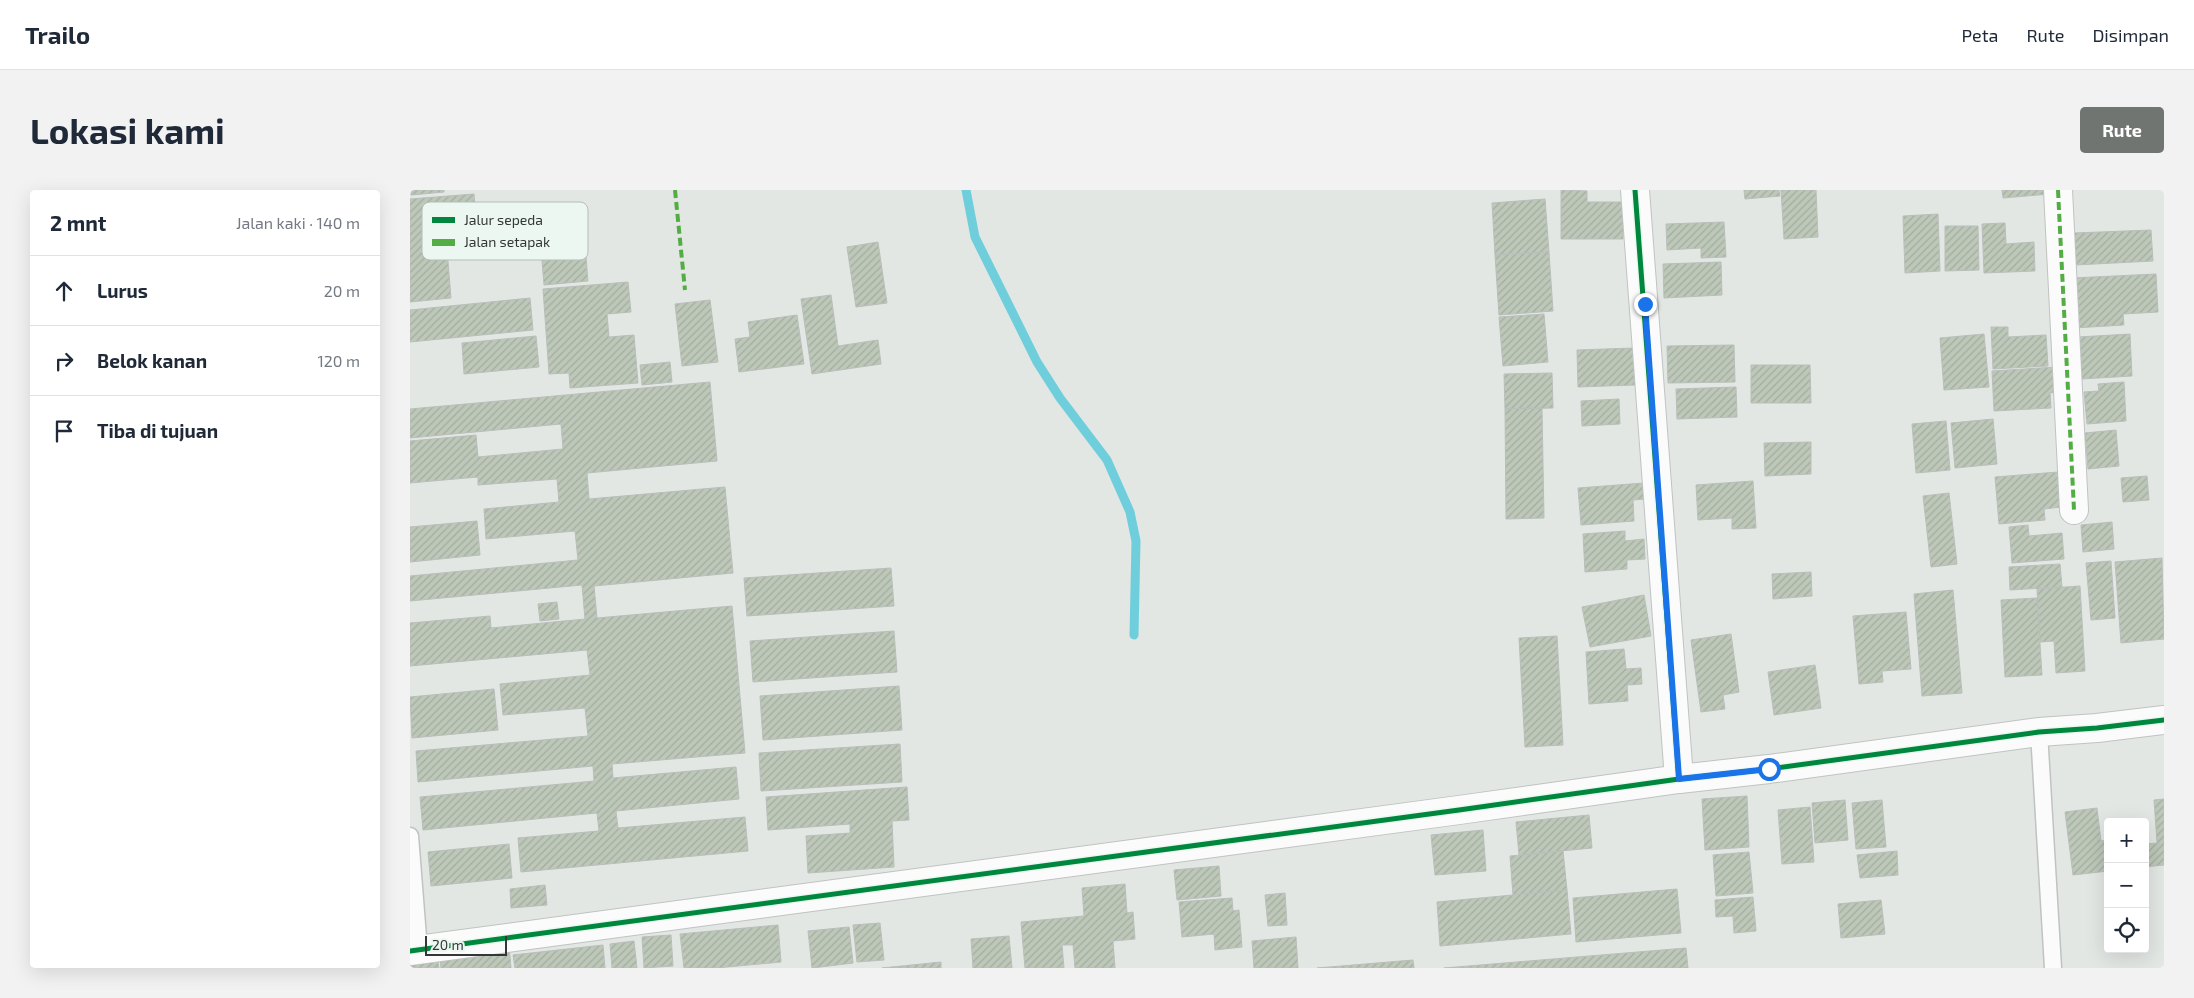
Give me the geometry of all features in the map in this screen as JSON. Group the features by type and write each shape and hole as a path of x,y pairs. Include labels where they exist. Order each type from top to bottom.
{"street":[{"path":"1635,190 1679,779"},
{"path":"2058,190 2074,510"},
{"path":"415,951 1679,779 1769,769 2039,732 2097,728 2164,720"}],"lane":[{"path":"2039,732 2053,968"},
{"path":"410,836 415,951"}],"building":[{"path":"411,190 444,190 444,192 411,195"},
{"path":"1561,190 1587,191 1587,202 1623,202 1623,239 1561,239"},
{"path":"1744,190 1779,190 1780,196 1745,199"},
{"path":"1781,190 1816,190 1818,237 1784,239"},
{"path":"2002,190 2049,190 2050,194 2003,198"},
{"path":"474,194 475,202 422,202 422,260 448,260 451,298 410,302 410,199"},
{"path":"1545,199 1549,252 1495,255 1492,203"},
{"path":"1938,214 1940,271 1905,273 1903,216"},
{"path":"1724,222 1726,257 1701,258 1701,248 1667,250 1666,224"},
{"path":"2005,223 2006,244 2034,242 2035,271 1984,273 1982,224"},
{"path":"1945,226 1978,226 1979,270 1945,271"},
{"path":"2151,230 2153,261 2075,265 2074,233"},
{"path":"878,242 887,303 856,307 847,247"},
{"path":"1549,252 1553,311 1499,315 1495,255"},
{"path":"542,260 586,260 588,281 544,285"},
{"path":"1721,262 1722,295 1664,298 1663,264"},
{"path":"2156,274 2158,312 2123,314 2124,325 2074,328 2072,278"},
{"path":"628,282 631,312 607,314 609,337 634,335 638,383 570,388 569,373 549,374 543,289"},
{"path":"831,295 838,346 878,340 881,364 812,374 801,299"},
{"path":"530,298 533,330 410,342 410,310"},
{"path":"710,300 718,362 682,366 675,304"},
{"path":"1544,314 1548,362 1503,366 1499,317"},
{"path":"797,315 804,364 739,372 735,339 750,337 748,322"},
{"path":"1991,327 2008,327 2008,337 2046,335 2048,366 1993,369"},
{"path":"1984,334 1989,387 1944,390 1940,338"},
{"path":"2130,334 2132,376 2081,379 2078,337"},
{"path":"536,336 539,367 464,374 462,343"},
{"path":"1734,345 1735,382 1668,383 1667,346"},
{"path":"1634,348 1635,385 1578,387 1577,350"},
{"path":"670,362 672,382 642,385 640,365"},
{"path":"1751,365 1810,365 1811,403 1751,403"},
{"path":"2056,367 2057,392 2050,393 2051,408 1994,411 1992,371"},
{"path":"1552,373 1553,408 1505,409 1504,374"},
{"path":"710,382 717,461 587,473 589,499 725,487 733,573 594,586 597,618 732,606 745,753 612,764 613,778 736,767 739,799 616,811 618,828 745,817 748,851 521,872 518,838 599,831 597,813 423,830 420,797 594,781 593,766 418,782 416,751 588,736 585,708 503,715 500,684 590,675 587,650 410,666 410,623 490,616 491,628 585,619 582,585 410,601 410,576 578,560 575,531 486,539 484,509 559,502 557,479 478,485 478,477 410,483 410,441 476,435 478,457 563,449 561,424 410,438 410,409"},
{"path":"2124,382 2126,421 2087,424 2084,392 2099,391 2098,384"},
{"path":"1736,387 1737,417 1677,419 1676,389"},
{"path":"1619,399 1620,424 1582,426 1581,401"},
{"path":"1542,408 1544,518 1506,519 1505,409"},
{"path":"1993,419 1997,464 1955,468 1951,423"},
{"path":"1946,421 1950,470 1916,473 1912,424"},
{"path":"2116,430 2119,466 2088,469 2085,433"},
{"path":"1811,442 1811,474 1765,476 1764,443"},
{"path":"2058,472 2061,507 2044,509 2045,520 1999,524 1995,477"},
{"path":"2147,476 2149,500 2123,502 2121,478"},
{"path":"1753,481 1756,528 1732,529 1732,518 1698,520 1696,485"},
{"path":"1644,483 1645,499 1633,500 1634,521 1581,525 1578,488"},
{"path":"1949,493 1957,564 1931,567 1923,496"},
{"path":"477,521 480,555 410,562 410,527"},
{"path":"2112,522 2114,549 2083,552 2081,525"},
{"path":"2028,525 2029,536 2062,533 2064,559 2012,563 2009,527"},
{"path":"1625,531 1625,541 1644,539 1645,559 1627,560 1627,569 1585,572 1583,534"},
{"path":"2162,558 2164,639 2121,643 2115,562"},
{"path":"2111,561 2115,618 2091,620 2086,563"},
{"path":"2060,564 2062,587 2010,590 2009,567"},
{"path":"891,568 894,606 747,616 744,578"},
{"path":"1811,572 1812,596 1773,599 1772,574"},
{"path":"2080,586 2085,671 2056,673 2054,641 2040,642 2037,589"},
{"path":"1953,590 1962,693 1922,696 1914,594"},
{"path":"1644,595 1651,636 1590,647 1582,607"},
{"path":"2037,598 2042,675 2005,677 2001,600"},
{"path":"557,602 559,619 540,621 538,604"},
{"path":"1906,612 1911,669 1882,671 1883,682 1859,684 1853,616"},
{"path":"894,631 897,672 753,682 750,641"},
{"path":"1731,634 1739,692 1723,695 1725,709 1701,712 1691,640"},
{"path":"1557,636 1563,745 1525,747 1519,638"},
{"path":"1624,649 1626,669 1641,668 1642,684 1627,685 1628,701 1589,704 1586,652"},
{"path":"1815,665 1821,708 1774,715 1768,672"},
{"path":"899,686 902,730 763,740 760,696"},
{"path":"494,689 498,730 412,738 410,697"},
{"path":"900,744 902,782 761,791 759,753"},
{"path":"907,787 909,820 892,821 894,867 808,873 806,836 850,833 850,824 768,830 766,797"},
{"path":"1747,796 1749,847 1705,850 1702,799"},
{"path":"2164,799 2164,865 2149,867 2149,844 2157,843 2154,800"},
{"path":"1845,800 1848,840 1815,843 1812,803"},
{"path":"1882,800 1886,847 1856,849 1852,803"},
{"path":"1810,807 1814,862 1782,864 1778,810"},
{"path":"2097,808 2101,841 2104,841 2104,871 2073,875 2065,812"},
{"path":"1589,815 1592,848 1519,855 1516,822"},
{"path":"1483,830 1486,871 1435,875 1431,835"},
{"path":"509,844 512,878 431,886 428,852"},
{"path":"1563,851 1567,890 1513,895 1510,856"},
{"path":"1897,851 1898,875 1860,878 1857,855"},
{"path":"1749,852 1753,893 1716,896 1713,855"},
{"path":"1219,866 1221,896 1177,900 1174,870"},
{"path":"1125,884 1127,913 1133,912 1135,939 1113,941 1115,968 1075,968 1073,945 1062,945 1064,968 1025,968 1021,922 1084,916 1082,888"},
{"path":"545,885 547,905 511,908 510,889"},
{"path":"1677,889 1681,933 1576,942 1573,898"},
{"path":"1567,890 1571,934 1440,946 1437,902"},
{"path":"1285,893 1287,925 1268,926 1265,895"},
{"path":"1753,897 1756,931 1734,933 1733,916 1716,917 1715,900"},
{"path":"1232,898 1233,911 1239,910 1242,947 1215,950 1214,934 1182,937 1179,902"},
{"path":"1881,900 1885,934 1841,938 1838,904"},
{"path":"880,923 884,960 857,962 853,925"},
{"path":"778,925 781,962 716,968 684,968 680,934"},
{"path":"849,927 853,963 812,968 808,931"},
{"path":"671,935 673,966 644,968 642,937"},
{"path":"1009,936 1012,968 973,968 971,939"},
{"path":"1296,937 1298,968 1254,968 1252,941"},
{"path":"634,941 637,968 612,968 610,944"},
{"path":"603,945 605,968 515,968 513,955"},
{"path":"509,946 511,968 441,968 439,953"},
{"path":"1686,948 1688,968 1444,968"},
{"path":"437,954 439,968 410,968 410,957"},
{"path":"1413,960 1414,968 1317,968"},
{"path":"941,962 941,968 882,968"}],"waterway":[{"path":"966,190 975,237 1037,362 1060,398 1107,460 1130,512 1136,541 1134,635"}],"marked path":[{"path":"675,190 685,290"},
{"path":"2058,190 2074,510"}],"cycle path":[{"path":"1635,190 1679,779"},
{"path":"410,951 1679,779 1769,769 2039,732 2097,728 2164,720"}],"route":[{"path":"1645,304 1679,779 1769,769"}]}
